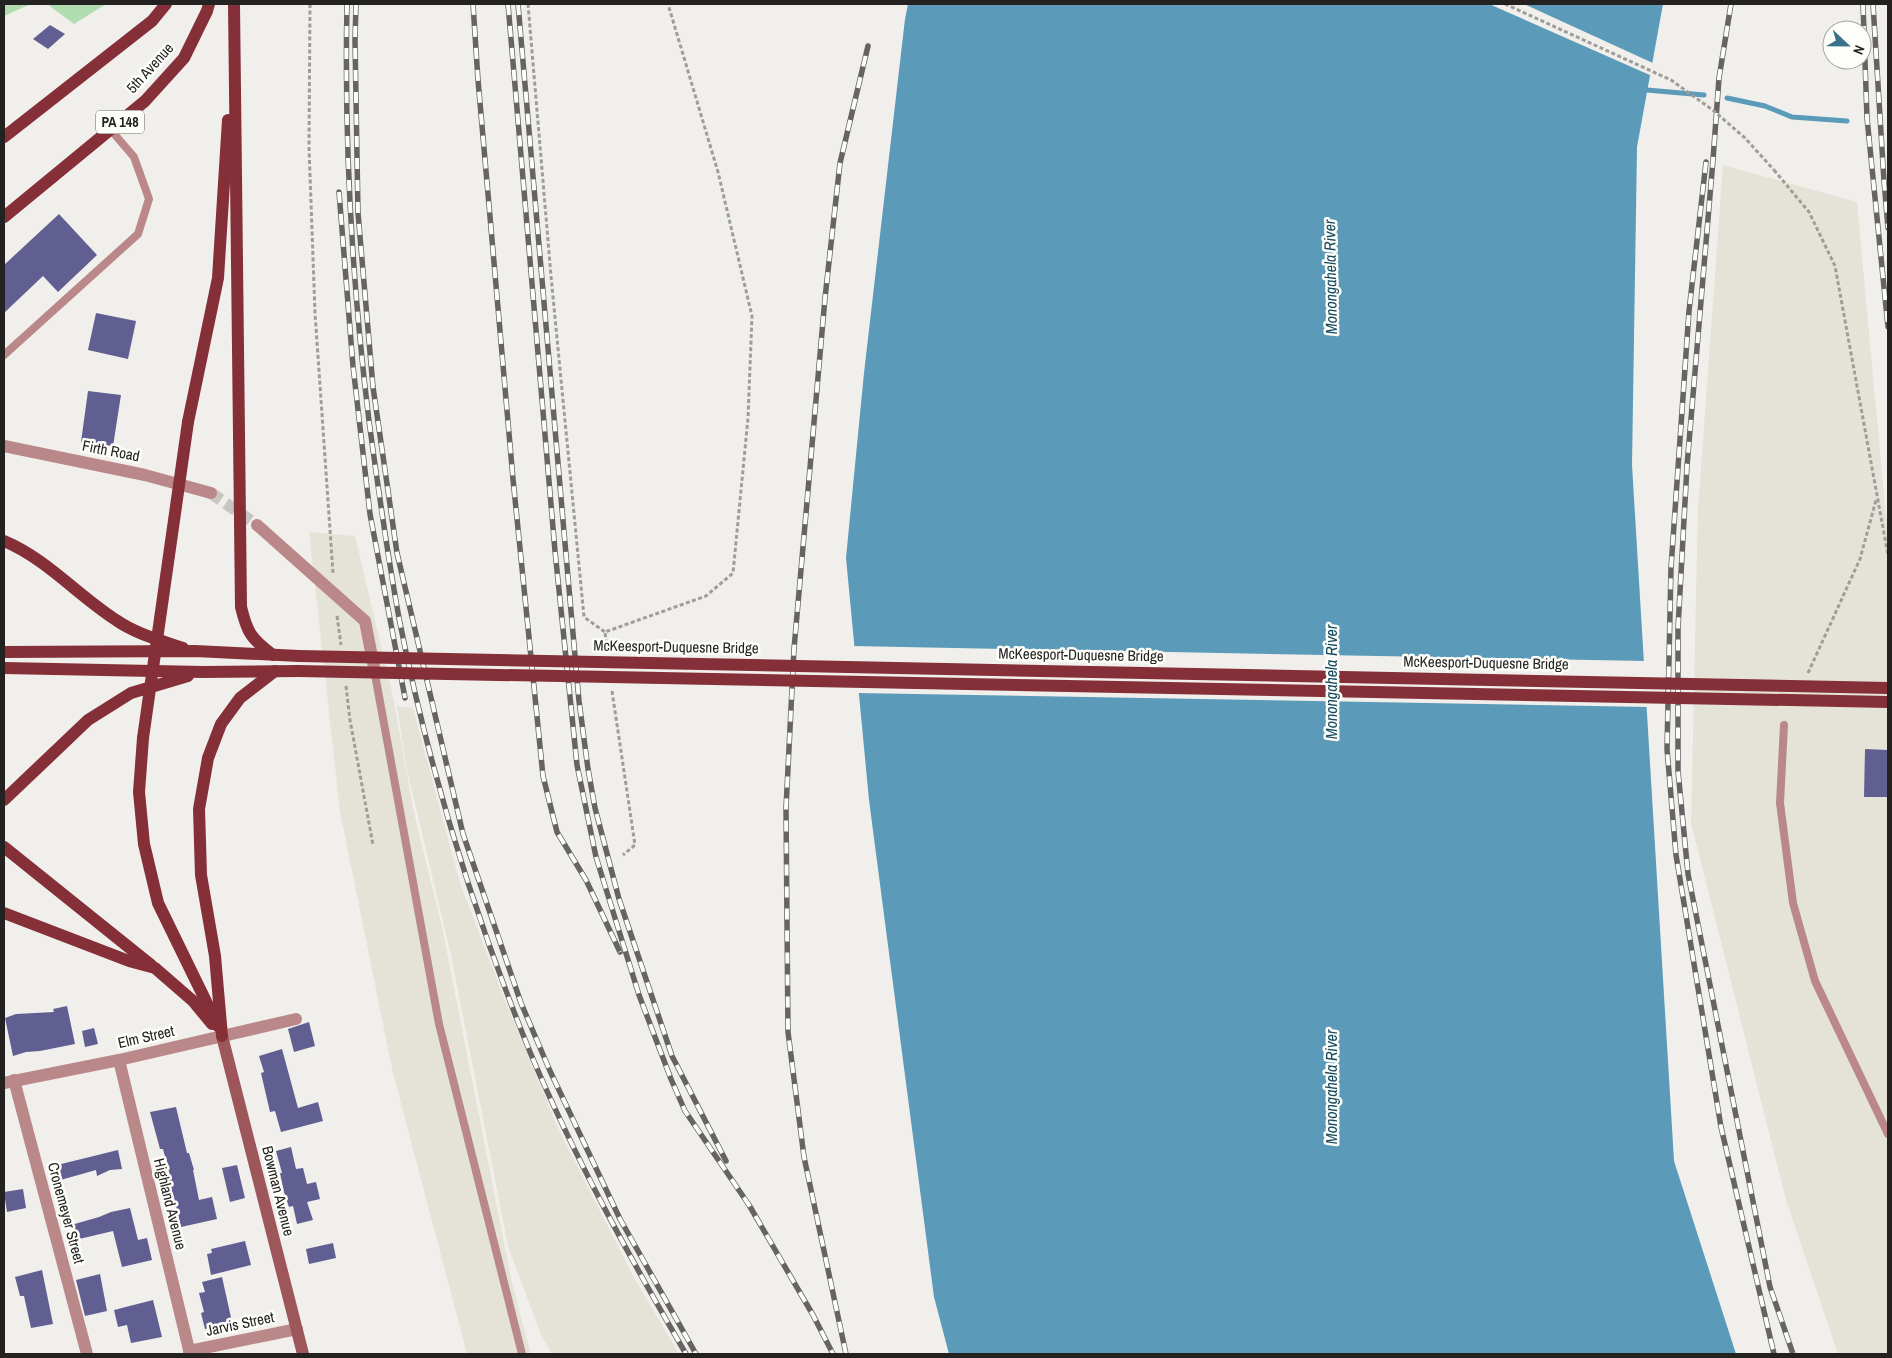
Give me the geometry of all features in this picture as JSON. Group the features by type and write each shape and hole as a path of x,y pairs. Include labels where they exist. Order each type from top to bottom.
{"main road":[{"path":"4,137 152,21 166,4"},
{"name":"5th Avenue","path":"4,217 145,100 184,58 208,11 209,4"},
{"path":"234,4 241,606 246,629 259,645 273,655"},
{"path":"222,1036 158,903 144,844 140,792 143,738 188,422 218,278 235,17"},
{"path":"4,541 41,561 116,620 143,634 195,652"},
{"path":"4,652 195,652"},
{"name":"McKeesport-Duquesne Bridge","path":"195,652 299,656 1888,688"},
{"path":"4,668 203,672"},
{"path":"222,1036 215,956 201,875 199,809 208,758 221,724 240,698 274,671"},
{"name":"McKeesport-Duquesne Bridge","path":"203,672 298,671 1888,702"},
{"path":"4,800 88,720 131,693 203,672"},
{"path":"4,848 155,968 193,1001 222,1036"},
{"path":"4,913 128,961 155,968"},
{"name":"Bowman Avenue","path":"222,1036 304,1354"}],"street":[{"name":"Firth Road","path":"4,446 145,475 211,493"},
{"path":"257,525 365,621 374,667"},
{"name":"Elm Street","path":"9,1081 119,1060 296,1019"},
{"name":"Highland Avenue","path":"119,1060 190,1353"},
{"name":"Cronemeyer Street","path":"9,1081 87,1354"},
{"name":"Jarvis Street","path":"190,1353 297,1329"}],"lane":[{"path":"4,355 138,234 149,199 134,157 110,129"},
{"path":"374,667 439,1024 522,1354"},
{"path":"1784,725 1780,803 1793,902 1816,981 1888,1134"}],"path":[{"path":"310,4 309,146 314,312 334,593 342,652"},
{"path":"528,4 551,276 584,617 605,632 608,651"},
{"path":"605,632 706,596 733,574 748,418 752,316 718,172 668,4"},
{"path":"1505,4 1671,80 1714,111 1745,138 1809,212 1835,266 1888,556"},
{"path":"1804,681 1860,559 1876,497"},
{"path":"345,681 372,845"},
{"path":"611,681 634,844 623,855"}],"shaded area":[{"path":"1723,165 1857,202 1888,538 1888,1354 1838,1354 1786,1200 1691,823 1698,508"},
{"path":"309,532 355,536 393,697 414,813 442,927 512,1283 531,1354 467,1354 393,1073 340,812"},
{"path":"397,706 413,708 460,883 506,1003 557,1126 633,1276 679,1354 552,1354 541,1335 508,1246 451,955 406,766"}],"green space":[{"path":"4,4 31,4 4,16"},
{"path":"47,4 106,4 74,24"}],"water":[{"name":"Monongahela River","path":"908,4 1663,4 1637,147 1632,465 1674,1161 1736,1354 949,1354 934,1297 869,800 846,558 864,373"}],"pier":[{"path":"1489,4 1524,4 1655,64 1652,76"},
{"path":"852,646 1646,661 1649,707 856,693"}],"building":[{"path":"50,25 65,34 48,49 33,39"},
{"path":"59,214 97,255 58,292 43,276 4,313 4,265"},
{"path":"96,313 136,321 128,359 88,350"},
{"path":"88,391 121,395 113,446 81,442"},
{"path":"1865,749 1888,750 1888,797 1864,797"},
{"path":"67,1006 75,1044 13,1056 5,1018 16,1014 54,1012 53,1009"},
{"path":"309,1022 315,1046 294,1052 288,1029"},
{"path":"94,1028 98,1044 85,1047 82,1031"},
{"path":"282,1049 298,1108 318,1102 323,1121 281,1132 275,1111 270,1112 261,1073 264,1072 259,1056"},
{"path":"176,1107 187,1153 189,1153 194,1170 199,1200 212,1197 217,1219 181,1227 174,1197 170,1199 165,1181 171,1179 163,1149 160,1149 150,1112"},
{"path":"291,1147 296,1169 303,1168 307,1184 316,1182 320,1199 307,1202 313,1220 297,1224 293,1206 289,1207 284,1192 280,1173 282,1173 276,1151"},
{"path":"118,1150 122,1169 110,1170 97,1176 96,1170 57,1181 53,1166"},
{"path":"237,1165 245,1198 230,1202 222,1168"},
{"path":"23,1189 26,1208 7,1212 4,1192"},
{"path":"130,1208 138,1240 147,1238 152,1260 122,1267 113,1231 75,1240 71,1225"},
{"path":"245,1241 251,1265 211,1275 207,1254 212,1253 211,1249"},
{"path":"333,1243 336,1258 309,1264 306,1249"},
{"path":"42,1270 53,1324 31,1328 24,1296 20,1296 15,1277"},
{"path":"100,1274 107,1311 85,1316 76,1280"},
{"path":"222,1277 232,1322 205,1329 201,1313 204,1312 199,1293 205,1292 202,1282"},
{"path":"153,1300 162,1337 131,1343 127,1325 118,1327 114,1310"}],"waterway":[{"path":"1647,90 1704,95"},
{"path":"1727,98 1765,106 1792,117 1847,121"}],"tunnel":[{"path":"211,493 257,525"}],"railway":[{"path":"347,4 346,56 350,213 363,369 376,470 399,618 424,729 438,783 471,892 530,1052 565,1130 603,1206 686,1354"},
{"path":"356,4 358,213 373,387 397,553 463,834 521,1003 550,1071 620,1219 696,1354"},
{"path":"473,4 513,479 543,776 557,832 586,880 620,952"},
{"path":"508,4 555,551 577,765 596,857 639,995 685,1111 749,1205 813,1315 833,1354"},
{"path":"518,4 579,701 595,808 619,899 672,1056 726,1161"},
{"path":"1731,4 1719,78 1687,466 1678,628 1678,771 1688,874 1770,1287 1793,1354"},
{"path":"1863,4 1867,118 1888,327"},
{"path":"1873,4 1888,228"},
{"path":"846,1354 804,1157 788,1032 786,808 794,649 825,298 840,163 868,46"},
{"path":"1706,162 1689,311 1671,568 1667,749 1676,855 1721,1127 1774,1354"},
{"path":"339,192 353,366 370,514 405,698"}]}
